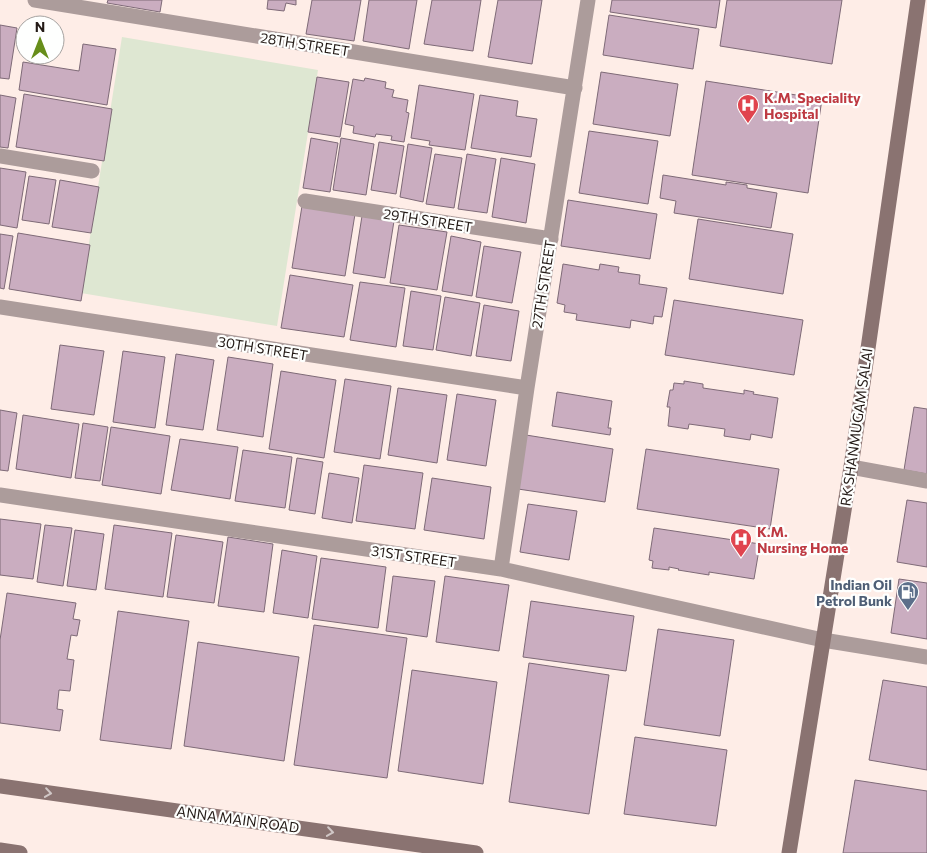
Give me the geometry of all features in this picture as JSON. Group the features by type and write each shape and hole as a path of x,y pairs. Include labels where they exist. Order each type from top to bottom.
{"street":[{"name":"28TH STREET","path":"34,0 575,88"},
{"name":"27TH STREET","path":"501,569 527,388 588,0"},
{"name":"RK SHANMUGAM SALAI","path":"790,853 850,467 918,0"},
{"path":"0,156 92,171"},
{"name":"29TH STREET","path":"305,201 551,240"},
{"name":"30TH STREET","path":"0,308 527,388"},
{"path":"850,467 927,481"},
{"name":"31ST STREET","path":"0,495 501,569 823,640 927,657"},
{"name":"ANNA MAIN ROAD","path":"0,786 476,853"}],"green space":[{"path":"122,37 318,70 277,326 81,293"}],"building":[{"path":"108,0 162,0 160,12 107,3"},
{"path":"268,0 296,0 296,5 286,3 284,11 267,9"},
{"path":"312,0 361,0 354,41 306,34"},
{"path":"369,0 417,0 409,49 363,41"},
{"path":"432,0 481,0 473,51 424,44"},
{"path":"498,0 542,0 532,64 488,57"},
{"path":"612,0 720,0 716,28 610,12"},
{"path":"727,0 842,0 832,64 720,46"},
{"path":"609,15 699,29 693,69 603,55"},
{"path":"0,25 15,28 15,41 9,79 0,78"},
{"path":"83,44 116,49 107,105 19,90 23,65 42,65 79,71"},
{"path":"601,72 678,84 670,136 593,124"},
{"path":"317,77 349,82 340,137 308,132"},
{"path":"365,78 386,82 385,88 394,90 392,97 408,100 406,112 409,113 404,142 391,140 392,136 376,134 375,137 353,133 354,126 345,124 353,79 364,81"},
{"path":"706,81 822,99 808,193 692,175"},
{"path":"419,85 474,94 465,150 429,145 430,141 411,138"},
{"path":"24,94 112,109 104,161 16,147"},
{"path":"0,95 16,98 8,148 0,147"},
{"path":"480,95 518,101 516,116 537,119 531,157 471,148"},
{"path":"589,131 658,141 648,204 579,193"},
{"path":"311,138 338,143 330,192 303,188"},
{"path":"341,138 374,144 366,195 333,190"},
{"path":"379,142 404,146 396,194 371,190"},
{"path":"408,144 432,148 423,202 400,197"},
{"path":"435,154 462,158 454,208 426,204"},
{"path":"467,154 496,159 487,213 458,209"},
{"path":"501,158 535,164 526,223 492,217"},
{"path":"0,168 26,172 17,228 0,225"},
{"path":"663,175 726,185 726,182 747,185 747,188 777,193 771,228 674,213 676,201 660,198"},
{"path":"29,176 56,180 49,224 22,220"},
{"path":"60,180 99,187 91,233 52,227"},
{"path":"568,200 657,214 650,259 561,246"},
{"path":"302,206 355,214 345,276 292,268"},
{"path":"362,216 394,221 385,278 353,273"},
{"path":"698,219 793,234 783,294 689,279"},
{"path":"399,225 447,232 437,290 390,283"},
{"path":"18,233 90,245 81,301 9,289"},
{"path":"0,234 13,236 4,289 0,288"},
{"path":"451,236 481,242 472,296 442,291"},
{"path":"484,246 521,252 512,303 476,297"},
{"path":"563,264 599,270 600,264 619,267 618,272 640,275 639,284 667,288 662,317 654,316 653,324 631,320 630,328 576,320 577,314 564,312 565,305 557,303"},
{"path":"290,275 353,285 344,337 281,328"},
{"path":"360,282 405,288 396,347 350,340"},
{"path":"411,291 441,296 433,350 403,346"},
{"path":"445,297 480,303 471,356 436,350"},
{"path":"674,300 803,320 794,375 665,355"},
{"path":"484,305 519,311 511,361 476,356"},
{"path":"60,345 104,351 94,415 51,409"},
{"path":"123,351 165,357 155,428 113,422"},
{"path":"176,354 214,360 203,430 166,425"},
{"path":"228,357 273,364 263,437 217,430"},
{"path":"281,371 336,380 324,458 269,449"},
{"path":"345,379 391,386 380,459 334,452"},
{"path":"684,381 703,384 703,388 744,394 744,390 754,392 753,394 778,398 772,438 751,434 750,440 724,436 725,429 689,424 688,429 668,426 670,407 667,407 670,390 673,390 674,383 684,384"},
{"path":"398,388 447,395 437,463 388,455"},
{"path":"557,392 612,401 608,428 611,428 610,435 552,426"},
{"path":"457,394 496,400 486,466 447,460"},
{"path":"914,407 927,409 927,474 904,470"},
{"path":"0,410 17,413 8,471 0,470"},
{"path":"23,415 79,424 71,478 16,469"},
{"path":"83,423 108,427 100,481 75,478"},
{"path":"111,427 170,436 161,494 102,485"},
{"path":"526,435 613,449 605,502 518,489"},
{"path":"180,439 238,447 230,499 171,490"},
{"path":"646,449 779,469 770,529 637,509"},
{"path":"243,450 292,457 285,508 235,501"},
{"path":"297,458 323,462 315,514 289,510"},
{"path":"364,465 423,473 415,529 356,521"},
{"path":"329,473 359,478 352,523 322,518"},
{"path":"432,478 491,487 484,539 424,530"},
{"path":"907,500 927,503 927,567 897,562"},
{"path":"528,504 577,511 569,560 520,552"},
{"path":"0,519 41,524 33,579 0,575"},
{"path":"45,525 72,528 63,586 37,582"},
{"path":"114,525 172,533 163,597 105,589"},
{"path":"654,528 760,544 754,579 709,572 709,575 669,567 669,570 652,568 653,561 649,560"},
{"path":"75,530 104,534 96,590 67,586"},
{"path":"176,535 223,542 214,603 167,597"},
{"path":"228,537 273,544 264,612 218,606"},
{"path":"282,550 317,556 308,618 273,613"},
{"path":"321,558 386,567 378,628 312,619"},
{"path":"393,576 435,581 427,637 386,631"},
{"path":"445,576 509,585 499,651 436,642"},
{"path":"899,579 927,583 927,639 891,633"},
{"path":"7,593 76,603 73,619 80,620 77,636 71,635 67,659 74,660 70,691 59,690 57,709 63,710 60,731 0,723 0,640"},
{"path":"531,601 634,616 626,671 523,657"},
{"path":"118,611 189,621 171,749 100,740"},
{"path":"314,625 407,638 387,778 294,765"},
{"path":"658,629 734,640 720,736 644,725"},
{"path":"198,642 299,657 284,761 184,746"},
{"path":"529,663 609,675 589,814 509,802"},
{"path":"412,670 497,682 483,784 398,771"},
{"path":"883,680 927,687 927,770 869,760"},
{"path":"635,737 727,750 716,826 624,814"},
{"path":"855,780 927,791 927,853 843,853"}],"place":[{"name":"K.M. Speciality Hospital","path":"748,124"},
{"name":"K.M. Nursing Home","path":"741,558"},
{"name":"Indian Oil Petrol Bunk","path":"908,611"}]}
